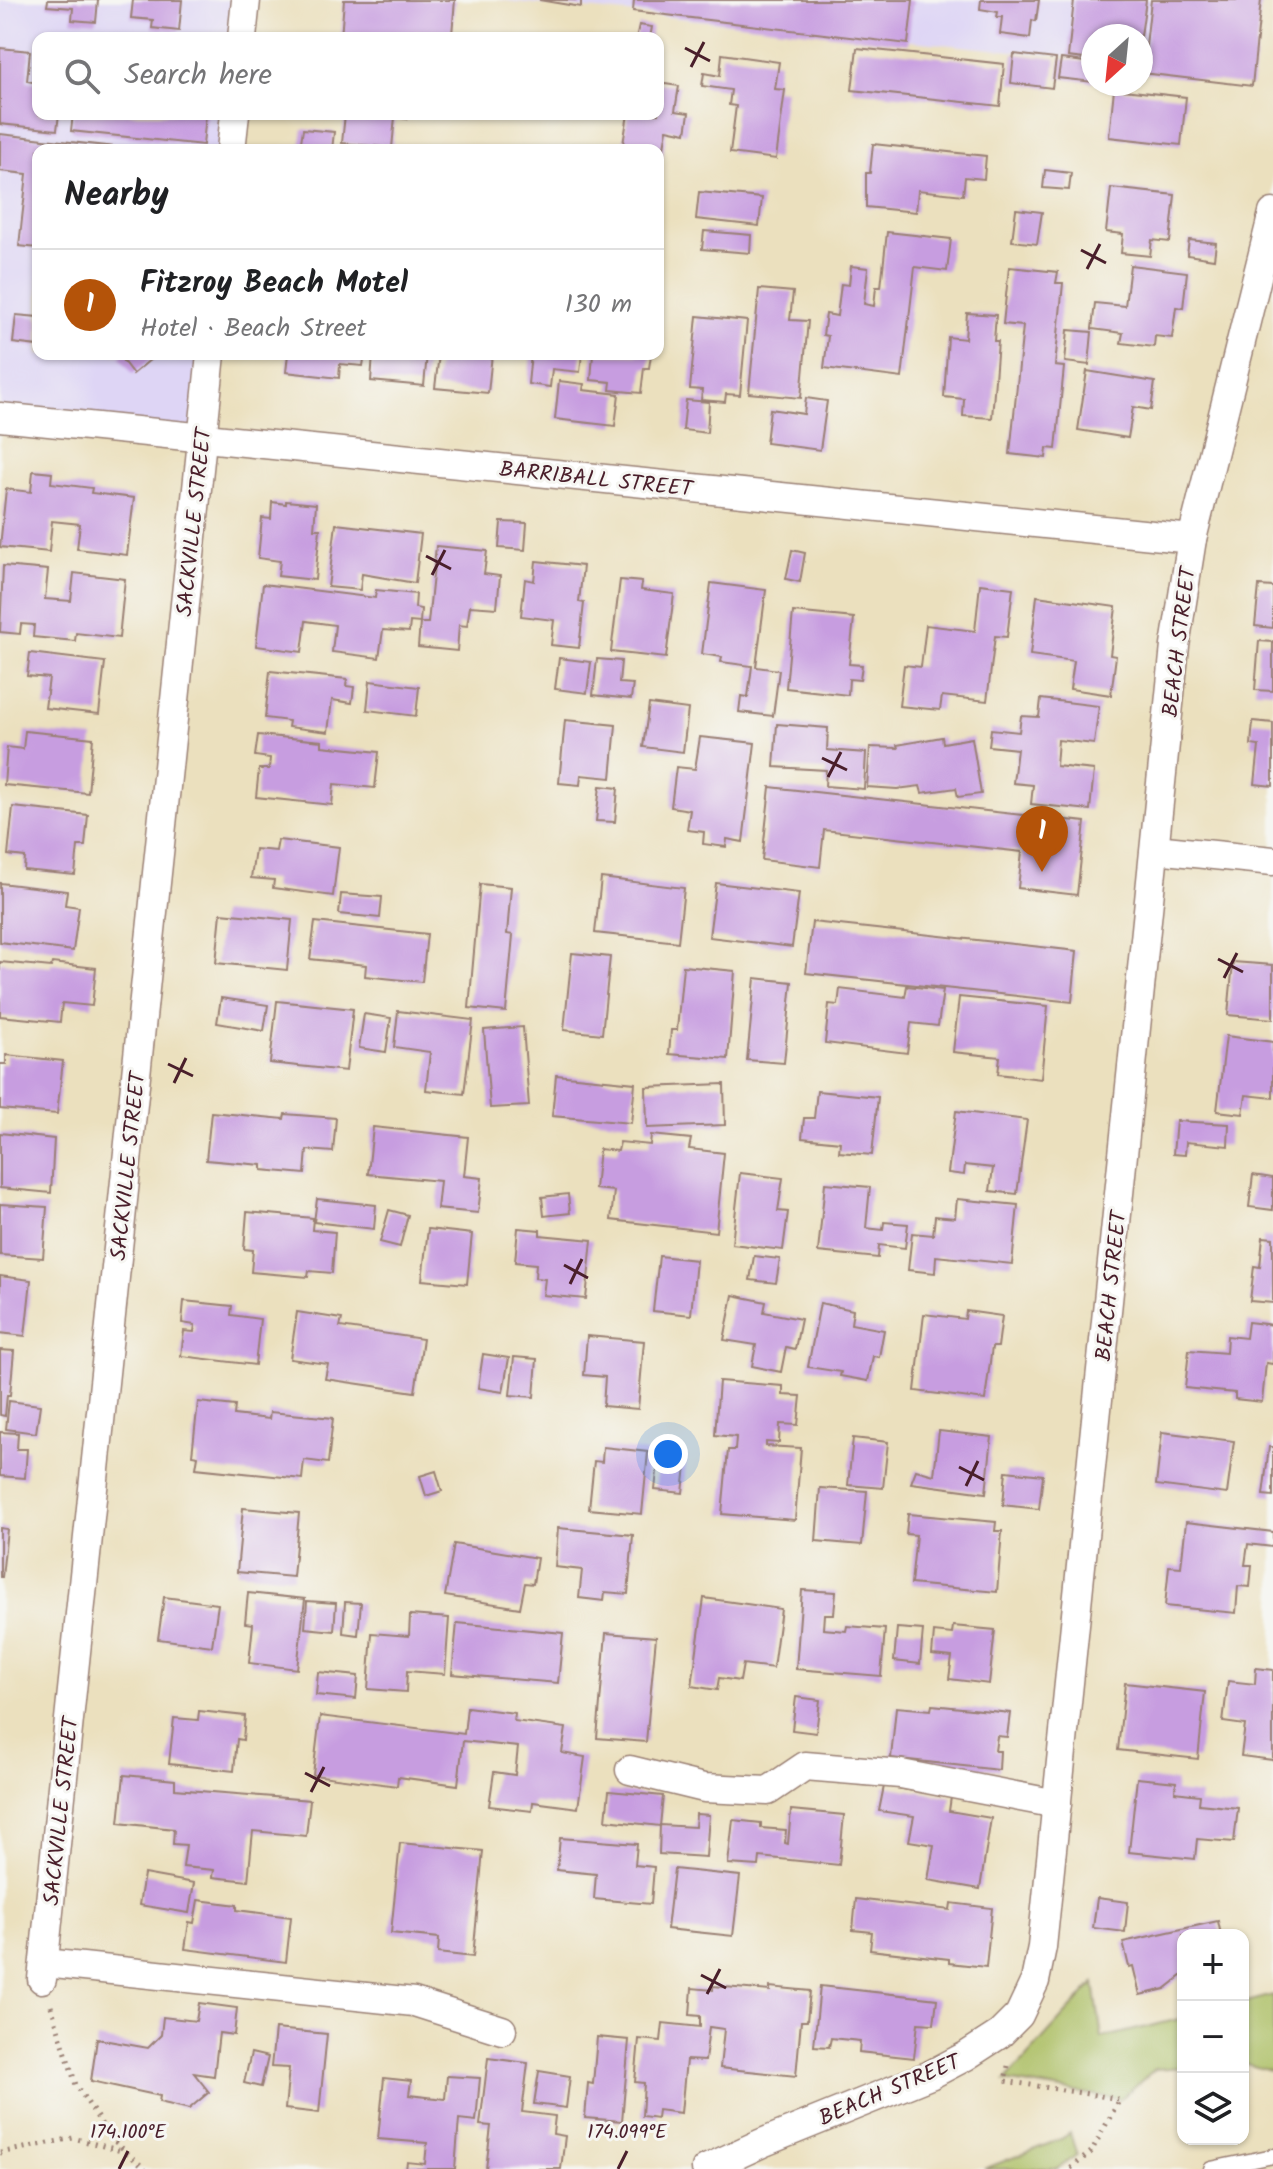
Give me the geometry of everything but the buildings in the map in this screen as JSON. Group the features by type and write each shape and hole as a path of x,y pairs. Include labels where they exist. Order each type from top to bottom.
{"street":[{"path":"243,32 246,0"},
{"path":"232,144 234,120"},
{"name":"BEACH STREET","path":"706,2169 930,2075 966,2056 1000,2034 1019,2015 1035,1981 1042,1947 1057,1804 1175,646 1192,539 1273,213"},
{"name":"SACKVILLE STREET","path":"44,1971 210,360"},
{"name":"BARRIBALL STREET","path":"0,417 1192,539"},
{"path":"1155,849 1273,861"},
{"path":"630,1770 704,1788 768,1791 805,1766 901,1774 1057,1804"},
{"path":"44,1971 414,2002 502,2030"}],"lane":[{"path":"1211,2169 1273,2156"}],"path":[{"path":"44,1971 76,2085 110,2137 145,2169"},
{"path":"1000,2034 1009,2060 1005,2081 1120,2099 1091,2152 1070,2169"},
{"path":"0,2153 73,2138 126,2152"}],"shaded area":[{"path":"0,0 242,0 239,32 32,32 32,120 229,120 227,144 32,144 32,360 202,360 194,435 0,411"},
{"path":"496,0 1259,0 1250,75 1153,65 1153,24 1081,24 1081,58"}],"green space":[{"path":"1094,1983 1102,2038 1177,2019 1177,2067 1155,2069 1120,2099 1005,2081"},
{"path":"1273,1995 1273,2072 1249,2065 1249,2001"},
{"path":"1070,2133 1077,2155 1057,2169 984,2169 1061,2139"}],"place":[{"name":"Fitzroy Beach Motel","path":"1042,872"}]}
